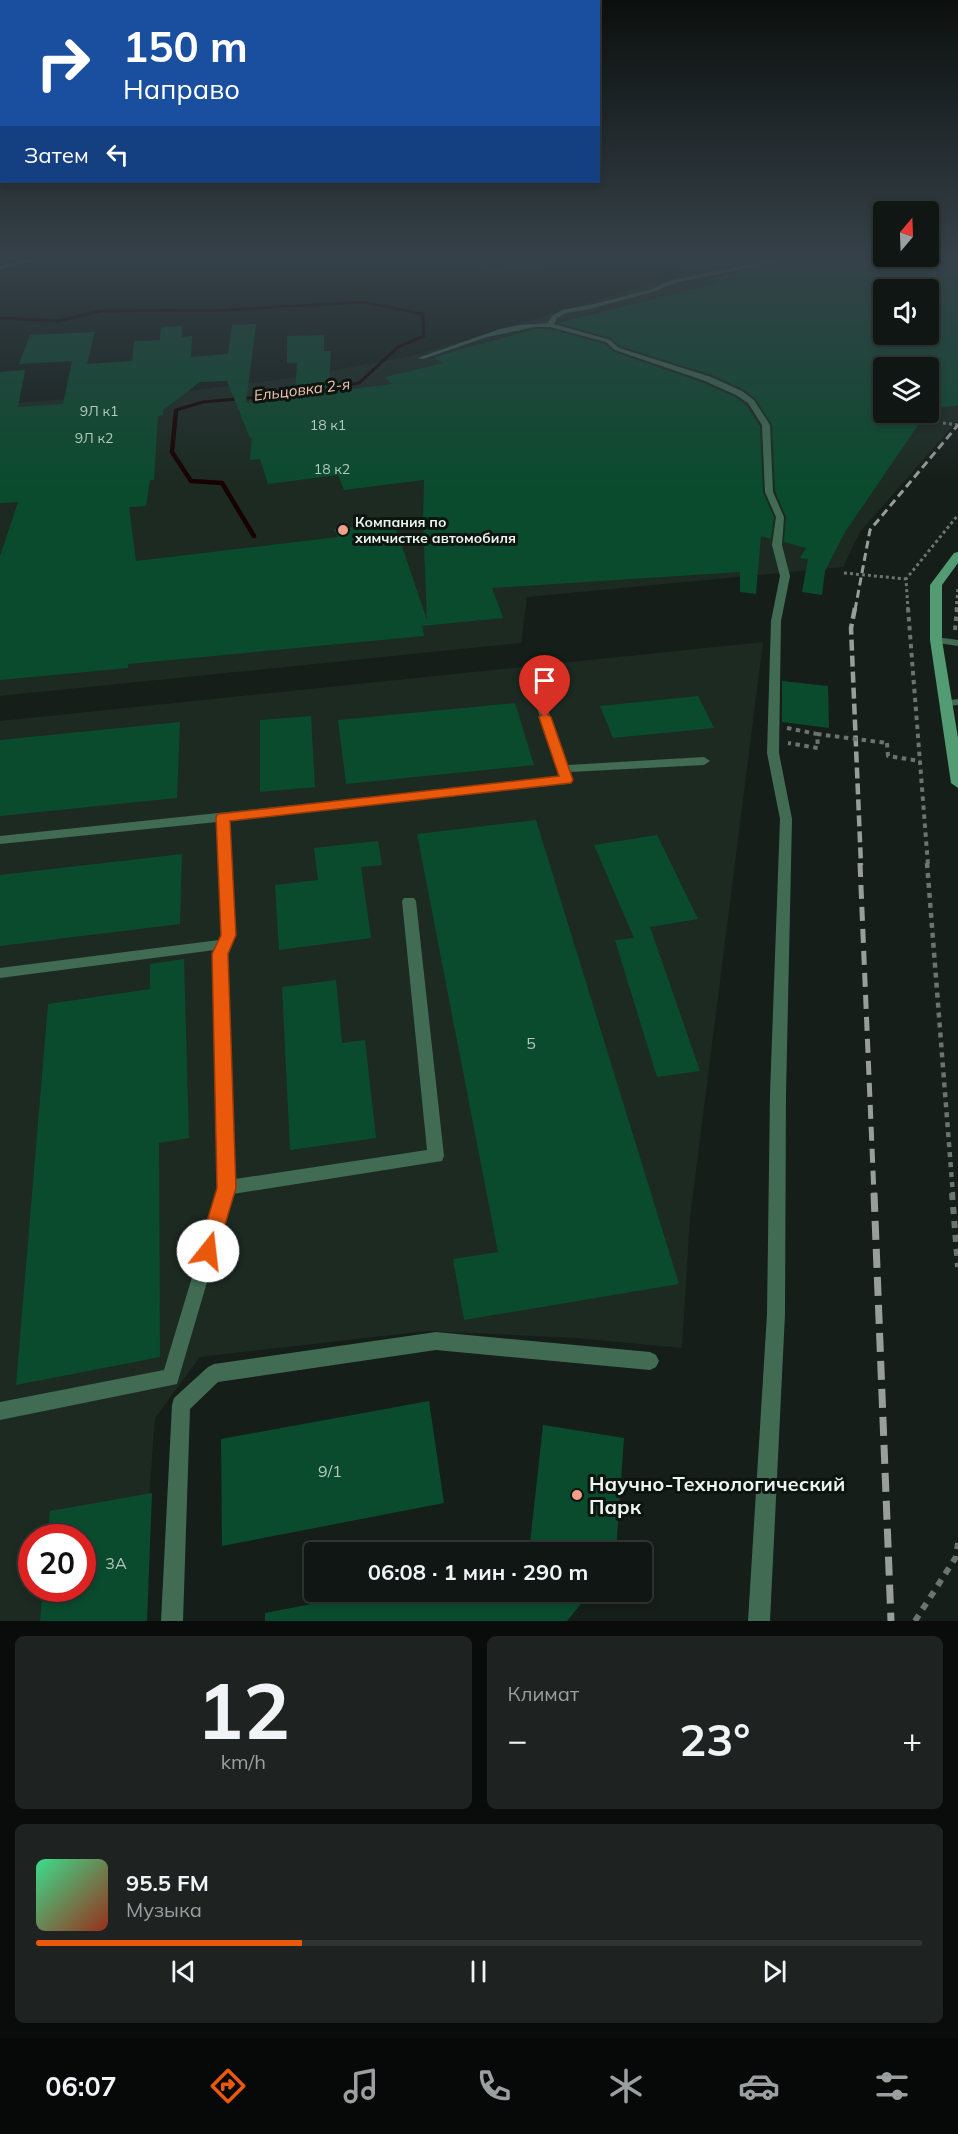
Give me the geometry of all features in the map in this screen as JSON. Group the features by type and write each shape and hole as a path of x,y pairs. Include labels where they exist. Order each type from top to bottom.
{"main road":[{"path":"958,555 936,585 936,640 952,702 958,783"}],"lane":[{"path":"421,358 494,335"},
{"path":"585,335 608,341 617,349 708,379 739,393 759,411 766,425 770,492 780,517 777,545 785,576 776,621 772,753 786,819 778,1059 776,1314 759,1621"},
{"path":"936,640 956,643"},
{"path":"0,840 567,780 539,699"},
{"path":"563,769 704,761"},
{"path":"0,1411 171,1378 226,1188 220,954 228,935 223,817"},
{"path":"226,1188 436,1156 409,901"},
{"path":"0,972 224,945"},
{"path":"172,1621 181,1405 214,1373 436,1341 650,1362"}],"path":[{"path":"943,423 958,425"},
{"path":"958,515 906,579 958,1267"},
{"path":"844,573 906,579"},
{"path":"956,643 958,588"},
{"path":"773,725 817,734 887,743 888,756 920,761"},
{"path":"773,741 818,748 817,734"},
{"path":"915,1621 956,1557 958,1543"}],"shaded area":[{"path":"484,335 873,335 873,345 939,345 939,335 958,335 958,420 860,532 843,567 527,597 521,643 0,696 0,404 197,390 297,377 413,356"},
{"path":"763,642 690,1218 682,1348 577,1338 427,1331 200,1357 155,1418 140,1621 0,1621 0,721"}],"building":[{"path":"30,335 94,335 87,364 132,361 134,341 160,340 160,335 192,336 191,357 228,354 231,335 255,335 246,403 295,397 297,363 287,363 287,336 324,335 324,351 331,351 329,392 392,384 385,377 443,363 434,358 515,335 571,335 605,344 614,352 704,383 735,397 746,405 760,426 763,492 774,517 771,539 761,536 756,594 740,592 740,572 492,588 503,618 422,626 424,636 128,664 128,668 0,680 0,556 18,502 0,503 0,372 25,370 18,407 63,404 72,361 19,364","holes":["227,381 250,438 252,438 250,460 260,459 268,484 338,475 344,490 424,480 423,522 427,620 394,523 334,529 338,537 136,561 129,507 146,506 150,480 154,480 158,416 163,415 163,410 200,382"]},
{"path":"599,335 873,335 873,345 939,345 939,335 958,335 958,405 939,408 939,357 873,357 873,423 919,423 845,532 825,571 822,595 802,592 808,559 800,558 806,548 784,542 786,517 775,491 772,425 755,398 743,389 712,375 620,346 611,338"},
{"path":"782,681 828,686 829,728 782,722"},
{"path":"698,696 714,728 613,738 600,706"},
{"path":"515,703 534,765 346,784 338,720"},
{"path":"311,716 315,787 260,792 260,720"},
{"path":"180,722 177,798 0,816 0,740"},
{"path":"536,820 679,1284 464,1320 453,1259 498,1252 417,834"},
{"path":"657,835 698,919 650,927 700,1071 657,1077 615,940 634,938 594,845"},
{"path":"378,841 382,865 361,867 371,938 279,950 275,885 318,880 314,848"},
{"path":"182,854 180,924 0,946 0,875"},
{"path":"184,959 189,1138 159,1143 160,1357 16,1385 48,1004 150,989 150,964"},
{"path":"336,980 342,1043 365,1040 376,1138 290,1150 282,987"},
{"path":"429,1401 444,1503 222,1546 221,1439"},
{"name":"Научно-Технологический Парк","path":"543,1425 624,1438 617,1542 530,1542"},
{"path":"152,1493 147,1621 40,1621 42,1602 96,1602 96,1524 49,1524 50,1511"},
{"path":"322,1602 583,1602 567,1621 265,1621 265,1613"}],"waterway":[{"name":"Ельцовка 2-я","path":"323,389 359,383 398,347 424,335"},
{"name":"Ельцовка 2-я","path":"176,411 203,402 301,393"},
{"name":"Ельцовка 2-я","path":"176,411 172,452 191,481 222,483 254,536"}],"railway":[{"path":"855,610 870,530 958,425"},
{"path":"855,608 851,628 861,865"},
{"path":"860,863 874,1195"},
{"path":"874,1193 891,1621"}],"place":[{"name":"Компания по химчистке автомобиля","path":"343,530"},
{"name":"Научно-Технологический Парк","path":"577,1495"}],"route":[{"path":"208,1251 226,1188 220,954 228,935 223,817 567,780 545,717"}]}
